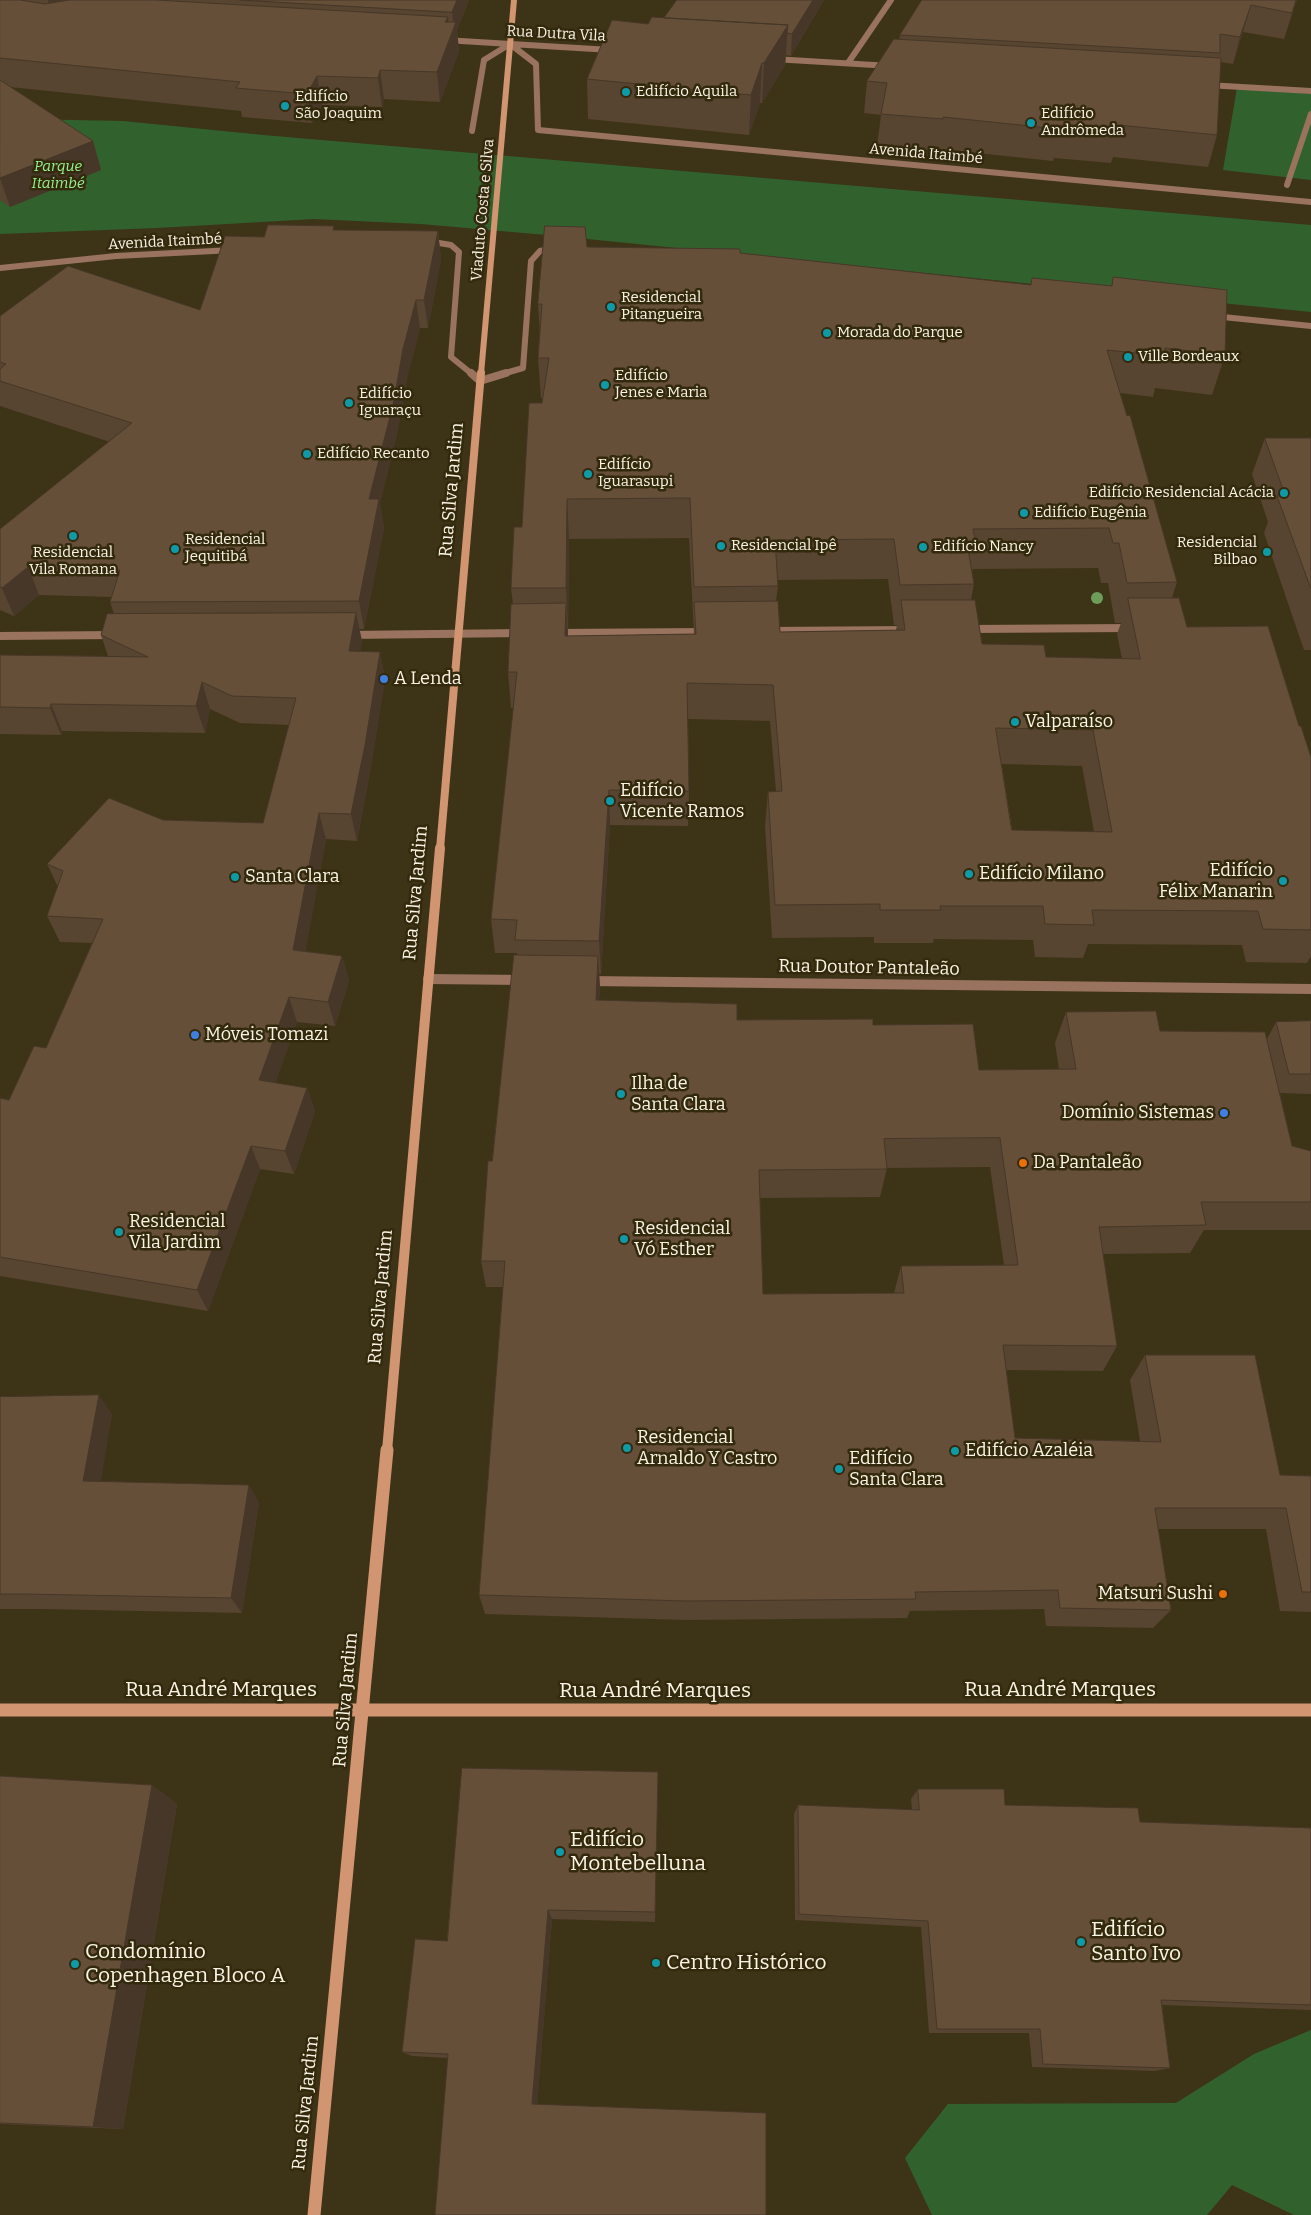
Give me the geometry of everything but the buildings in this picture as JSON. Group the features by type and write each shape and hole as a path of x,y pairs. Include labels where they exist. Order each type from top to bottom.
{"street":[{"path":"472,130 484,60 510,44 514,0"},
{"path":"848,63 891,0"},
{"name":"Rua Dutra Vila","path":"433,40 619,50"},
{"name":"Viaduto Costa e Silva","path":"484,343 510,44"},
{"name":"Avenida Itaimbé","path":"510,44 536,64 538,130 1311,202"},
{"path":"769,59 898,66"},
{"path":"1203,84 1311,91"},
{"path":"1287,185 1311,114"},
{"path":"423,241 451,245 459,252 451,357 480,381 523,368 531,261 540,251 550,248 560,249"},
{"name":"Avenida Itaimbé","path":"0,268 116,256 245,250"},
{"path":"1202,315 1311,326"},
{"name":"Rua Silva Jardim","path":"314,2215 364,1710 484,343"},
{"path":"956,629 1140,628"},
{"path":"760,631 917,630"},
{"path":"544,633 720,632"},
{"path":"336,635 534,633"},
{"path":"0,636 127,635"},
{"path":"428,979 535,980"},
{"name":"Rua Doutor Pantaleão","path":"575,981 1311,989"},
{"name":"Rua André Marques","path":"0,1710 1311,1710"}],"green space":[{"path":"1237,88 1311,94 1311,180 1223,170"},
{"name":"Parque Itaimbé","path":"21,119 123,121 263,135 1311,225 1311,312 558,236 421,224 314,219 0,234 0,122"},
{"path":"1311,2030 1311,2215 1294,2215 1232,2185 1207,2215 932,2215 905,2158 948,2104 1176,2103 1254,2054"}],"place":[{"name":"Edifício Aquila","path":"626,92"},
{"name":"Edifício São Joaquim","path":"285,106"},
{"name":"Edifício Andrômeda","path":"1031,123"},
{"name":"Residencial Pitangueira","path":"611,307"},
{"name":"Morada do Parque","path":"827,333"},
{"name":"Ville Bordeaux","path":"1128,357"},
{"name":"Edifício Jenes e Maria","path":"605,385"},
{"name":"Edifício Iguaraçu","path":"349,403"},
{"name":"Edifício Recanto","path":"307,454"},
{"name":"Edifício Iguarasupi","path":"588,474"},
{"name":"Edifício Residencial Acácia","path":"1284,493"},
{"name":"Edifício Eugênia","path":"1024,513"},
{"name":"Residencial Vila Romana","path":"73,536"},
{"name":"Residencial Ipê","path":"721,546"},
{"name":"Edifício Nancy","path":"923,547"},
{"name":"Residencial Jequitibá","path":"175,549"},
{"name":"Residencial Bilbao","path":"1267,552"},
{"name":"A Lenda","path":"384,679"},
{"name":"Valparaíso","path":"1015,722"},
{"name":"Edifício Vicente Ramos","path":"610,801"},
{"name":"Edifício Milano","path":"969,874"},
{"name":"Santa Clara","path":"235,877"},
{"name":"Edifício Félix Manarin","path":"1283,881"},
{"name":"Móveis Tomazi","path":"195,1035"},
{"name":"Ilha de Santa Clara","path":"621,1094"},
{"name":"Domínio Sistemas","path":"1224,1113"},
{"name":"Da Pantaleão","path":"1023,1163"},
{"name":"Residencial Vila Jardim","path":"119,1232"},
{"name":"Residencial Vó Esther","path":"624,1239"},
{"name":"Residencial Arnaldo Y Castro","path":"627,1448"},
{"name":"Edifício Azaléia","path":"955,1451"},
{"name":"Edifício Santa Clara","path":"839,1469"},
{"name":"Matsuri Sushi","path":"1223,1594"},
{"name":"Edifício Montebelluna","path":"560,1852"},
{"name":"Edifício Santo Ivo","path":"1081,1942"},
{"name":"Centro Histórico","path":"656,1963"},
{"name":"Condomínio Copenhagen Bloco A","path":"75,1964"}]}
